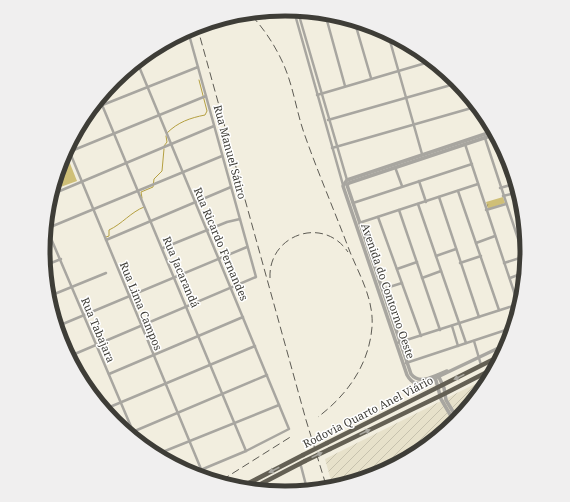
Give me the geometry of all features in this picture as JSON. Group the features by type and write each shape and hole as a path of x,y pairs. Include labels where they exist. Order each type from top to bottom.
{"highway":[{"name":"Rodovia Quarto Anel Viário","path":"249,483 494,359"},
{"name":"Rodovia Quarto Anel Viário","path":"260,484 330,448 487,372"}],"street":[{"path":"296,17 343,185 348,181 465,142"},
{"path":"300,17 336,146 348,181"},
{"path":"327,20 344,86"},
{"path":"356,27 371,78"},
{"name":"Rua Manuel Sátiro","path":"189,37 256,278 231,288"},
{"path":"390,40 422,154"},
{"path":"304,49 309,48"},
{"path":"317,95 425,63"},
{"path":"102,105 198,66"},
{"name":"Rua Ricardo Fernandes","path":"139,67 289,429 246,451"},
{"path":"324,121 451,85"},
{"path":"72,151 206,96"},
{"name":"Rua Jacarandá","path":"102,105 163,248 246,451"},
{"path":"332,148 471,108"},
{"path":"58,192 214,126"},
{"path":"395,166 422,154 490,135"},
{"path":"486,136 500,188 519,241"},
{"path":"465,142 486,210 515,295"},
{"name":"Rua Lima Campos","path":"71,154 152,355 201,469"},
{"path":"52,226 139,192 222,156"},
{"path":"335,158 340,156"},
{"path":"337,164 342,163"},
{"path":"353,203 472,164"},
{"path":"395,166 402,186"},
{"name":"Avenida do Contorno Oeste","path":"348,181 347,185 358,224"},
{"path":"419,181 426,202"},
{"path":"358,224 478,184"},
{"name":"Avenida do Contorno Oeste","path":"343,185 358,224 405,363 415,379 421,380 436,376"},
{"path":"500,188 511,185"},
{"path":"106,240 231,187"},
{"path":"458,191 499,310"},
{"path":"503,196 513,194"},
{"path":"439,197 479,317"},
{"path":"418,204 466,343"},
{"path":"486,210 506,204"},
{"path":"399,210 440,330"},
{"path":"378,217 420,336"},
{"path":"163,248 240,219"},
{"path":"476,243 495,236"},
{"name":"Rua Tabajara","path":"51,237 95,345 121,402 130,428"},
{"path":"61,325 247,246"},
{"path":"436,256 456,249"},
{"path":"460,263 481,256"},
{"path":"51,263 61,259"},
{"path":"504,263 519,259"},
{"name":"Avenida do Contorno Oeste","path":"371,262 383,289 385,303"},
{"path":"397,269 416,262"},
{"path":"422,278 441,271"},
{"path":"54,294 106,273"},
{"path":"510,278 518,275"},
{"path":"383,289 402,283"},
{"path":"74,354 231,288"},
{"path":"399,343 513,306"},
{"path":"109,374 243,317"},
{"path":"452,326 458,346"},
{"path":"405,363 507,330"},
{"path":"474,341 481,366"},
{"path":"109,407 254,346"},
{"path":"452,416 442,395 441,386 436,376 479,358 499,347"},
{"path":"134,431 267,375"},
{"path":"442,395 454,414"},
{"path":"163,452 234,422 280,405"},
{"path":"201,469 246,451"},
{"path":"298,464 301,466 306,485"}],"shaded area":[{"path":"481,381 462,406 440,428 416,446 389,462 361,474 331,481 325,459"}],"green space":[{"path":"69,160 77,181 59,188"},
{"path":"503,197 505,203 488,209 486,202"}],"waterway":[{"path":"167,133 184,121 205,115 207,111 199,80"},
{"path":"164,146 167,142 166,136"},
{"path":"142,198 141,192 153,187 154,179 162,171 164,149"},
{"path":"106,237 109,236 109,230 144,207"}],"railway":[{"path":"254,18 272,43 286,70 304,133 350,252 366,288 371,307 372,327 370,341 361,366 347,389 318,417"},
{"path":"199,32 306,420 325,482"},
{"path":"270,278 272,263 278,251 287,241 299,235 312,233 325,234 337,241 348,252"},
{"path":"225,478 292,436"}]}
